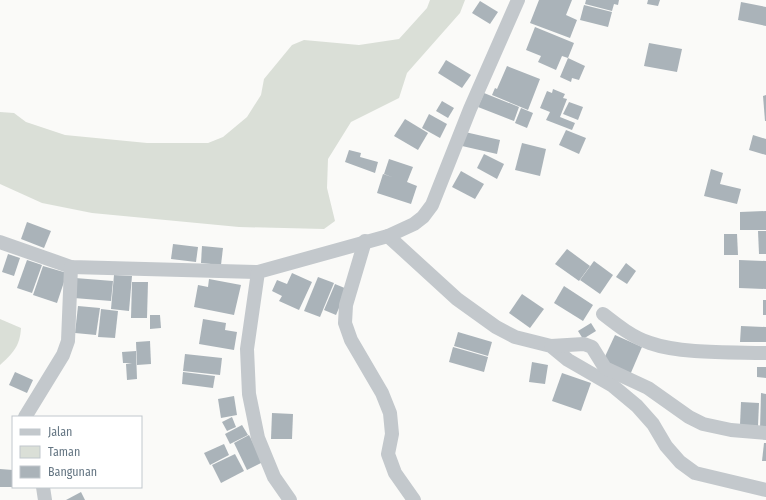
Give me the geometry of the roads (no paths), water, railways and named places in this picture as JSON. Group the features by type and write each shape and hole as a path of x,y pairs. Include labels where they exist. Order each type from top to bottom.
{"street":[{"path":"0,242 71,267 258,272 365,241 388,236 414,224 424,218 432,205 470,109 518,0"},
{"path":"388,236 457,299 486,320 515,338 551,346 584,344 592,347 605,368 648,388 689,417 703,424 725,430 766,433"},
{"path":"365,241 346,305 345,322 351,340 382,393 390,413 392,434 388,454 395,473 414,500"},
{"path":"26,416 63,355 68,341 71,267"},
{"path":"258,272 247,349 249,394 258,438 274,477 290,500"},
{"path":"603,314 626,332 650,343 688,350 766,353"},
{"path":"551,346 568,360 613,386 637,406 653,424 666,446 680,462 695,473 718,480 766,490"},
{"path":"43,488 45,500"}]}
